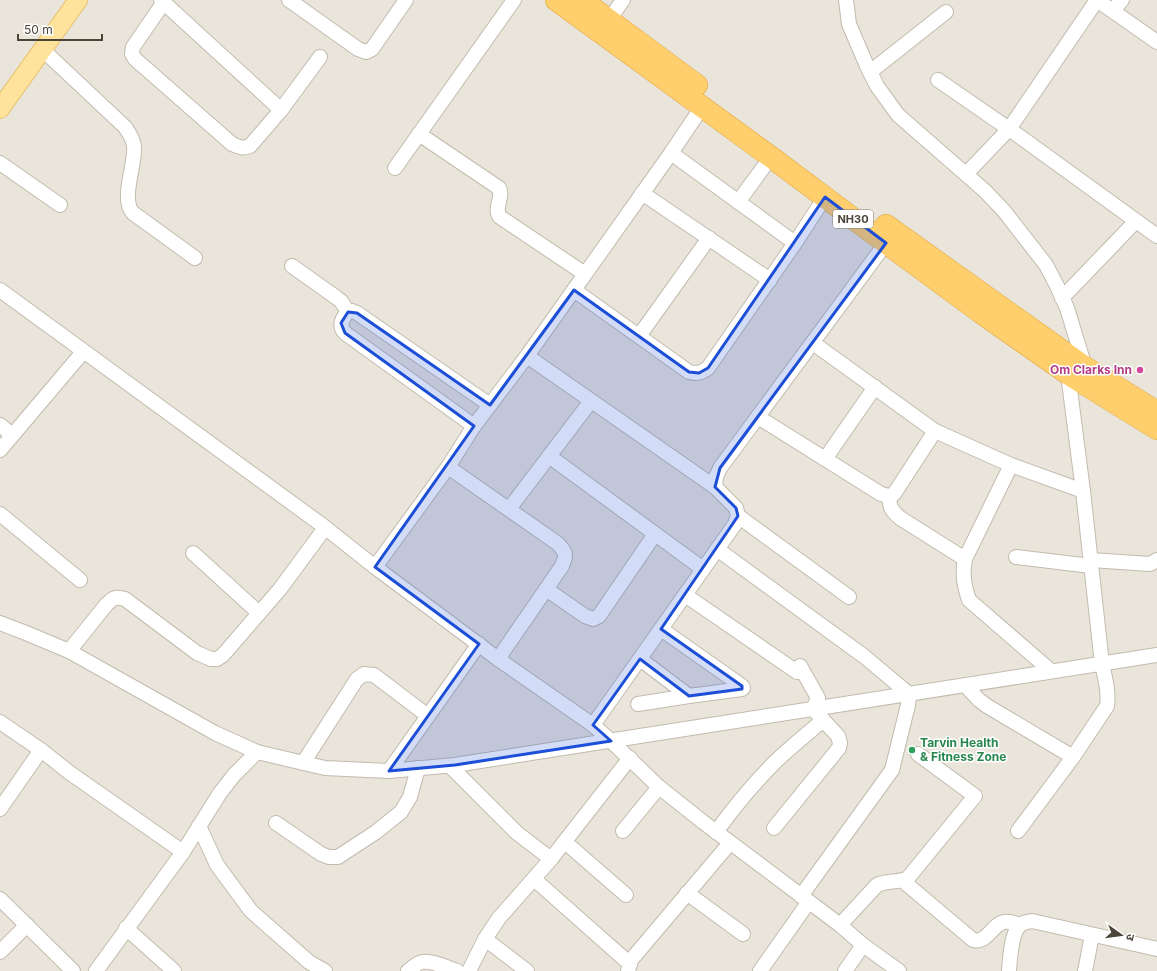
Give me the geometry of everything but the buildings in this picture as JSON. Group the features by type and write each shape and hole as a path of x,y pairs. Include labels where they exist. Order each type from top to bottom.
{"highway":[{"name":"NH30","path":"556,0 981,313 1077,371 1157,412"},
{"name":"NH30","path":"582,0 780,145 1077,371 1157,429"}],"main road":[{"path":"0,109 78,0"}],"street":[{"path":"289,0 358,49 366,52 372,49 406,0"},
{"path":"395,168 514,0"},
{"path":"609,20 624,0"},
{"path":"846,0 849,24 877,86 898,115 985,191 1004,211 1046,265 1067,308 1077,371 1083,491 1102,664 1108,692 1106,706 1073,757 1018,831"},
{"path":"966,174 1009,129 1097,0 1117,5 1157,42"},
{"path":"281,110 162,1 133,47 132,54 135,58 232,144 243,148 250,146 281,110 320,57"},
{"path":"870,72 946,12"},
{"path":"43,50 125,127 132,137 134,147 128,199 130,210 195,258"},
{"path":"938,80 1009,129 1157,236"},
{"path":"375,567 448,467 474,426 527,356 574,290 702,107"},
{"path":"419,134 499,188 501,193 498,212 500,217 585,274"},
{"path":"671,153 795,243"},
{"path":"738,202 771,157"},
{"path":"0,163 60,206"},
{"path":"642,193 770,280"},
{"path":"574,290 689,372 695,374 703,372 708,368 770,280 825,198"},
{"path":"1062,298 1136,221"},
{"path":"639,336 709,238"},
{"path":"715,487 716,477 720,468 886,243"},
{"path":"292,266 337,298 348,312"},
{"path":"0,290 325,528 498,659 593,725 659,786 716,832 899,971"},
{"path":"474,426 345,333 341,328 341,323 344,316 348,312 352,311 357,313 490,405"},
{"path":"813,342 935,431 1011,465 1083,491"},
{"path":"0,450 83,352"},
{"path":"527,356 715,487 736,508 738,516 735,524 593,725"},
{"path":"825,458 875,387"},
{"path":"509,510 591,401"},
{"path":"758,416 881,494 889,496 894,494 935,431"},
{"path":"0,425 12,435"},
{"path":"549,456 703,569"},
{"path":"1011,465 965,559 962,570 965,587 970,600 1051,671"},
{"path":"448,467 557,543 564,551 566,557 562,566 498,659"},
{"path":"889,496 890,508 900,518 965,559"},
{"path":"0,514 80,580"},
{"path":"738,516 849,597"},
{"path":"69,651 112,598 120,598 125,599 197,653 211,659 217,659 223,655 280,589 325,528"},
{"path":"546,589 585,616 593,619 599,616 655,534"},
{"path":"717,549 865,657 909,694"},
{"path":"194,553 259,613"},
{"path":"1016,557 1091,563 1150,564 1157,560"},
{"path":"685,595 798,669 818,698 813,709"},
{"path":"0,623 69,651 215,733 257,752 324,768 389,771 450,766 1157,655"},
{"path":"638,704 742,689 744,687 661,628"},
{"path":"389,771 479,644"},
{"path":"640,659 688,696"},
{"path":"303,763 357,679 364,674 374,675 428,716"},
{"path":"965,685 987,706 1073,757"},
{"path":"760,971 805,899 892,770 908,705 909,694"},
{"path":"774,828 839,748 840,743 838,736 813,709"},
{"path":"716,832 758,780 822,720"},
{"path":"0,722 183,852"},
{"path":"0,809 41,750"},
{"path":"96,971 183,852 220,793 234,775 257,752"},
{"path":"840,926 882,882 903,881 908,878 975,796 918,754"},
{"path":"469,971 485,939 498,918 551,860 630,758"},
{"path":"450,766 517,833 551,860"},
{"path":"276,823 321,854 329,857 338,857 376,832 401,812 410,797 418,768"},
{"path":"623,831 659,786"},
{"path":"199,826 217,865 251,911 309,962 325,971"},
{"path":"565,842 626,895"},
{"path":"534,879 629,968 631,960 730,843"},
{"path":"903,881 973,940 982,940 997,926 1004,922 1020,925"},
{"path":"687,893 743,934"},
{"path":"0,899 73,971"},
{"path":"1009,971 1015,932 1020,925 1032,921 1157,949"},
{"path":"0,952 27,925"},
{"path":"126,928 174,971"},
{"path":"1085,971 1092,935"},
{"path":"485,939 527,971"},
{"path":"844,971 863,945"},
{"path":"408,971 423,961 457,971"}],"highlighted area":[{"path":"825,197 886,243 720,468 715,487 736,508 738,516 661,629 742,686 742,689 689,696 640,659 593,725 611,741 455,765 389,771 479,644 375,567 474,426 345,333 341,323 348,312 357,313 490,405 574,290 689,372 699,373 708,368"}],"shaded area":[{"path":"0,0 1157,0 1157,971 0,971"}],"place":[{"name":"Om Clarks Inn","path":"1140,370"},
{"name":"Tarvin Health & Fitness Zone","path":"912,750"}]}
